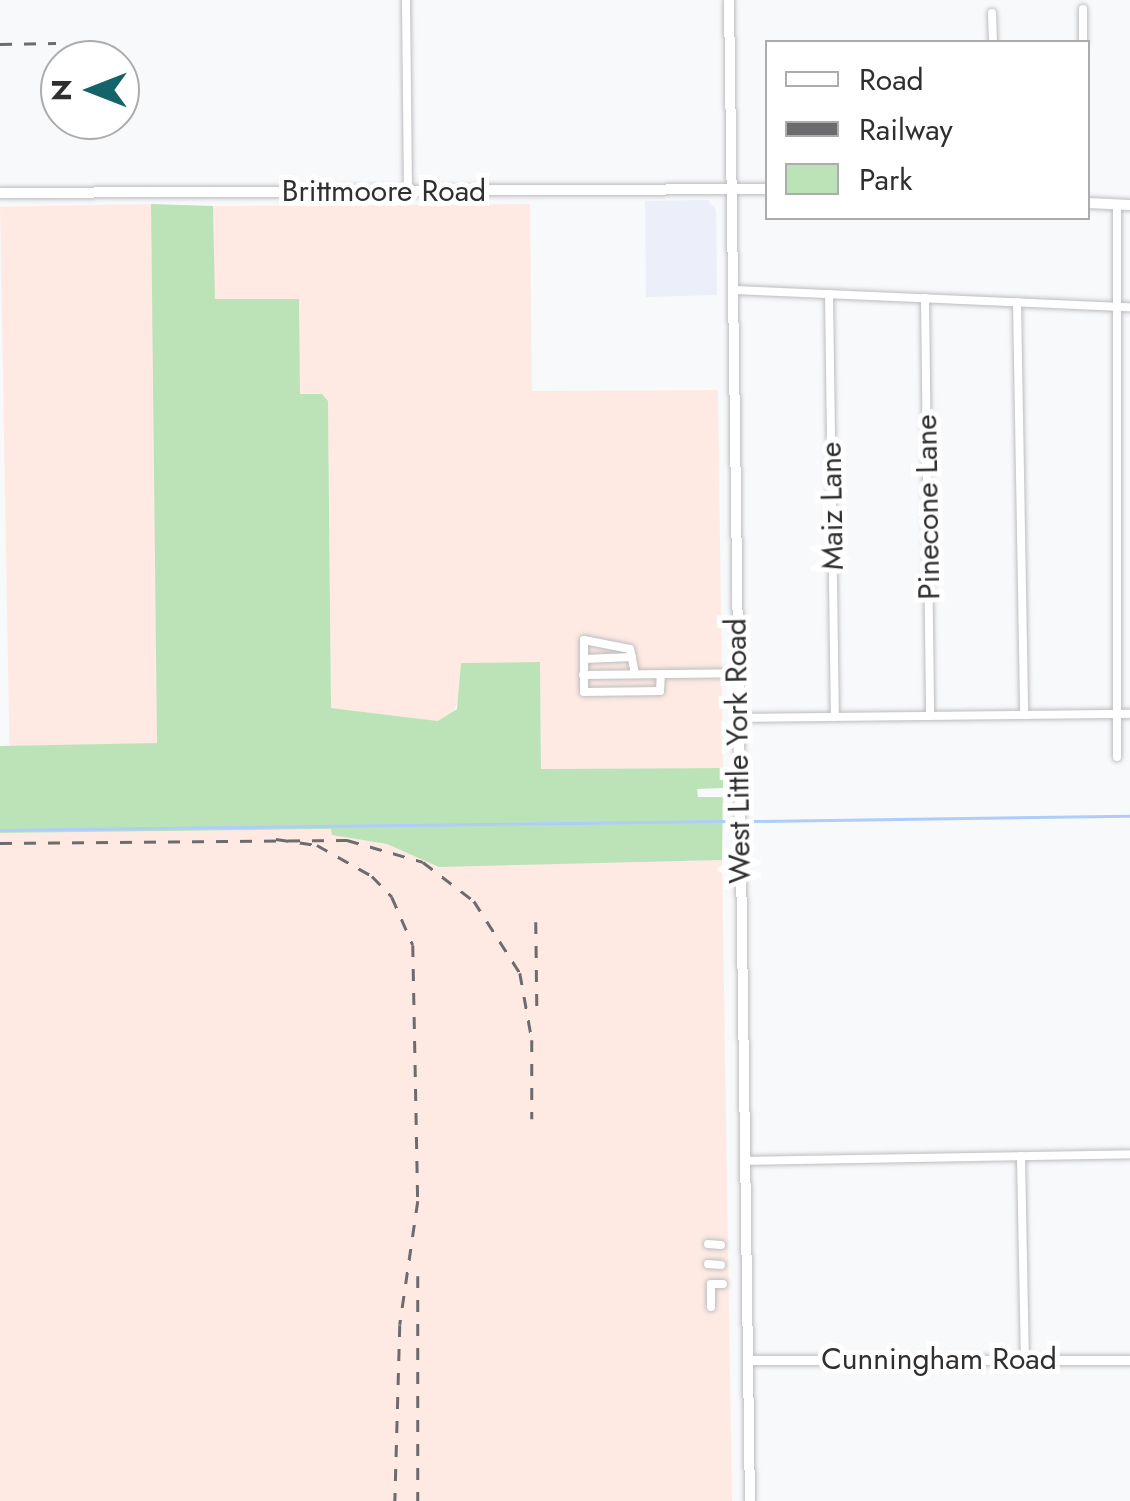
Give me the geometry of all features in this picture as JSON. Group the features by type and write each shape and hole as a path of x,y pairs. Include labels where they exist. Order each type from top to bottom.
{"main road":[{"name":"West Little York Road","path":"729,0 750,1501"},
{"name":"Brittmoore Road","path":"0,193 765,189"},
{"path":"1090,203 1130,205"}],"street":[{"path":"406,0 408,190"},
{"path":"1083,9 1083,40"},
{"path":"992,13 992,40"},
{"path":"1117,204 1112,306 1117,757"},
{"path":"733,290 1130,307"},
{"name":"Maiz Lane","path":"829,294 835,717"},
{"name":"Pinecone Lane","path":"925,298 930,716"},
{"path":"1018,302 1024,715"},
{"path":"636,674 632,657 619,642 584,640 586,692 660,691 661,674"},
{"path":"584,659 632,657"},
{"path":"583,675 736,673"},
{"path":"737,718 1130,714"},
{"path":"744,1162 1130,1154"},
{"path":"1022,1156 1024,1359"},
{"path":"708,1244 721,1245"},
{"path":"708,1264 721,1265"},
{"path":"711,1307 711,1284 723,1284"},
{"name":"Cunningham Road","path":"748,1360 1130,1360"}],"shaded area":[{"path":"708,200 716,210 717,295 646,297 645,201"},
{"path":"151,204 160,744 9,747 0,207"},
{"path":"530,204 532,391 718,390 723,768 541,769 540,662 461,697 450,717 438,721 331,708 328,401 300,395 214,299 213,206"},
{"path":"332,829 333,835 387,844 440,864 722,860 732,1501 0,1501 0,833"}],"green space":[{"path":"151,204 213,206 215,299 299,299 300,394 322,394 328,401 331,708 438,721 457,709 461,663 540,662 541,769 723,768 723,788 697,789 698,797 723,797 722,860 439,867 387,844 332,835 331,829 0,833 0,746 157,743"}],"waterway":[{"path":"753,821 1130,816"},
{"path":"0,830 727,821"}],"railway":[{"path":"0,44 40,43"},
{"path":"276,839 317,845 372,876 392,897 413,945 418,1201 400,1325 395,1501"},
{"path":"0,843 347,840 423,862 474,901 520,973 532,1040 532,1119"},
{"path":"536,922 537,1010"},
{"path":"418,1276 418,1501"}]}
